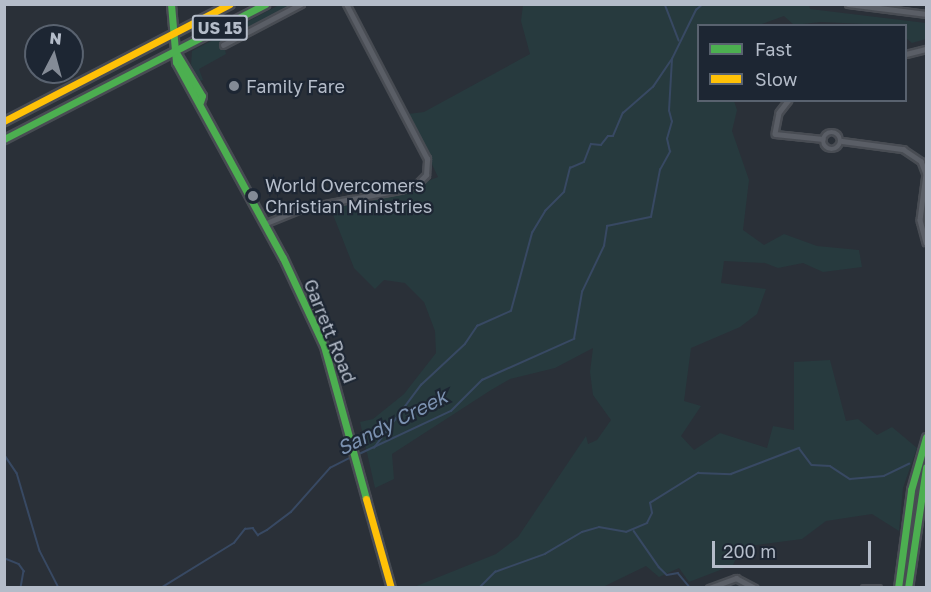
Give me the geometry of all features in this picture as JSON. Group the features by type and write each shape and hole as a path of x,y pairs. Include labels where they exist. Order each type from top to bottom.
{"main road":[{"name":"Garrett Road","path":"171,4 175,51 202,96 200,102 322,340 354,443 391,588"},
{"name":"US 15","path":"4,121 230,4"},
{"name":"US 15","path":"4,139 265,4"},
{"path":"898,588 909,497 927,437"},
{"path":"908,588 927,467"}],"street":[{"path":"224,45 301,4"},
{"path":"264,224 303,208 400,190 417,184 426,175 427,159 346,4"},
{"path":"848,4 895,7 927,14"},
{"path":"907,54 927,48"},
{"path":"787,102 779,113 775,134 823,139 831,150 842,141 903,149 921,161 926,174 920,220 927,242"},
{"path":"823,139 826,134 835,131 842,141"},
{"path":"709,588 736,578 755,588"},
{"path":"864,588 879,588"}],"green space":[{"path":"809,4 810,9 926,23 926,39 912,43 907,39 907,24 821,22 793,24 784,16 762,24 697,24 697,102 734,102 737,110 732,131 749,180 743,230 764,245 784,234 817,246 859,250 862,267 823,272 803,263 778,268 765,263 724,261 721,283 766,289 757,314 740,327 691,348 684,401 701,406 681,436 694,450 720,433 767,448 773,426 794,430 794,362 830,360 846,421 858,419 877,435 892,427 917,448 903,488 899,531 872,514 826,521 802,539 741,547 733,565 689,582 679,568 659,577 646,566 603,587 414,587 496,554 518,537 586,436 588,444 597,440 611,420 593,395 590,372 593,348 555,368 510,379 491,390 392,454 394,479 375,488 360,422 373,419 404,394 436,353 435,331 424,302 405,283 384,280 375,289 354,268 330,207 398,193 438,177 408,114 424,112 530,54 521,21 523,5"},
{"path":"279,5 294,5 223,41 226,54 199,69 203,80 199,81 191,64 192,51"}],"waterway":[{"name":"Sandy Creek","path":"665,4 679,40"},
{"name":"Sandy Creek","path":"357,455 451,411 482,380 574,339 582,292 604,246 607,226 651,217 660,170 670,152 667,139 672,122 669,111 672,59 696,10 703,4"},
{"path":"374,448 421,385 465,344 477,326 511,311 532,233 545,211 564,192 570,168 584,162 591,144 601,145 608,136 613,136 623,113 653,87 671,60"},
{"path":"479,588 495,572 545,554 582,532 599,527 626,532 647,523 652,513 650,503 698,473 731,474 799,448 812,465 830,466 850,479 884,476 909,464"},
{"path":"4,454 17,473 40,551 59,588"},
{"name":"Sandy Creek","path":"161,588 234,543 245,529 253,528 258,535 267,530 291,512 330,468 352,457"},
{"path":"634,531 659,567 667,575 678,573 689,586"},
{"path":"4,558 19,564 24,571 21,588"}],"traffic: fast":[{"path":"171,4 176,62 283,258 324,346 366,499"},
{"path":"4,139 265,4"},
{"path":"175,51 202,96 200,102"},
{"path":"898,588 911,490 926,437"},
{"path":"908,588 926,467"}],"traffic: slow":[{"path":"4,121 230,4"},
{"path":"366,499 391,588"}],"place":[{"name":"Family Fare","path":"234,86"},
{"name":"World Overcomers Christian Ministries","path":"253,196"}]}
